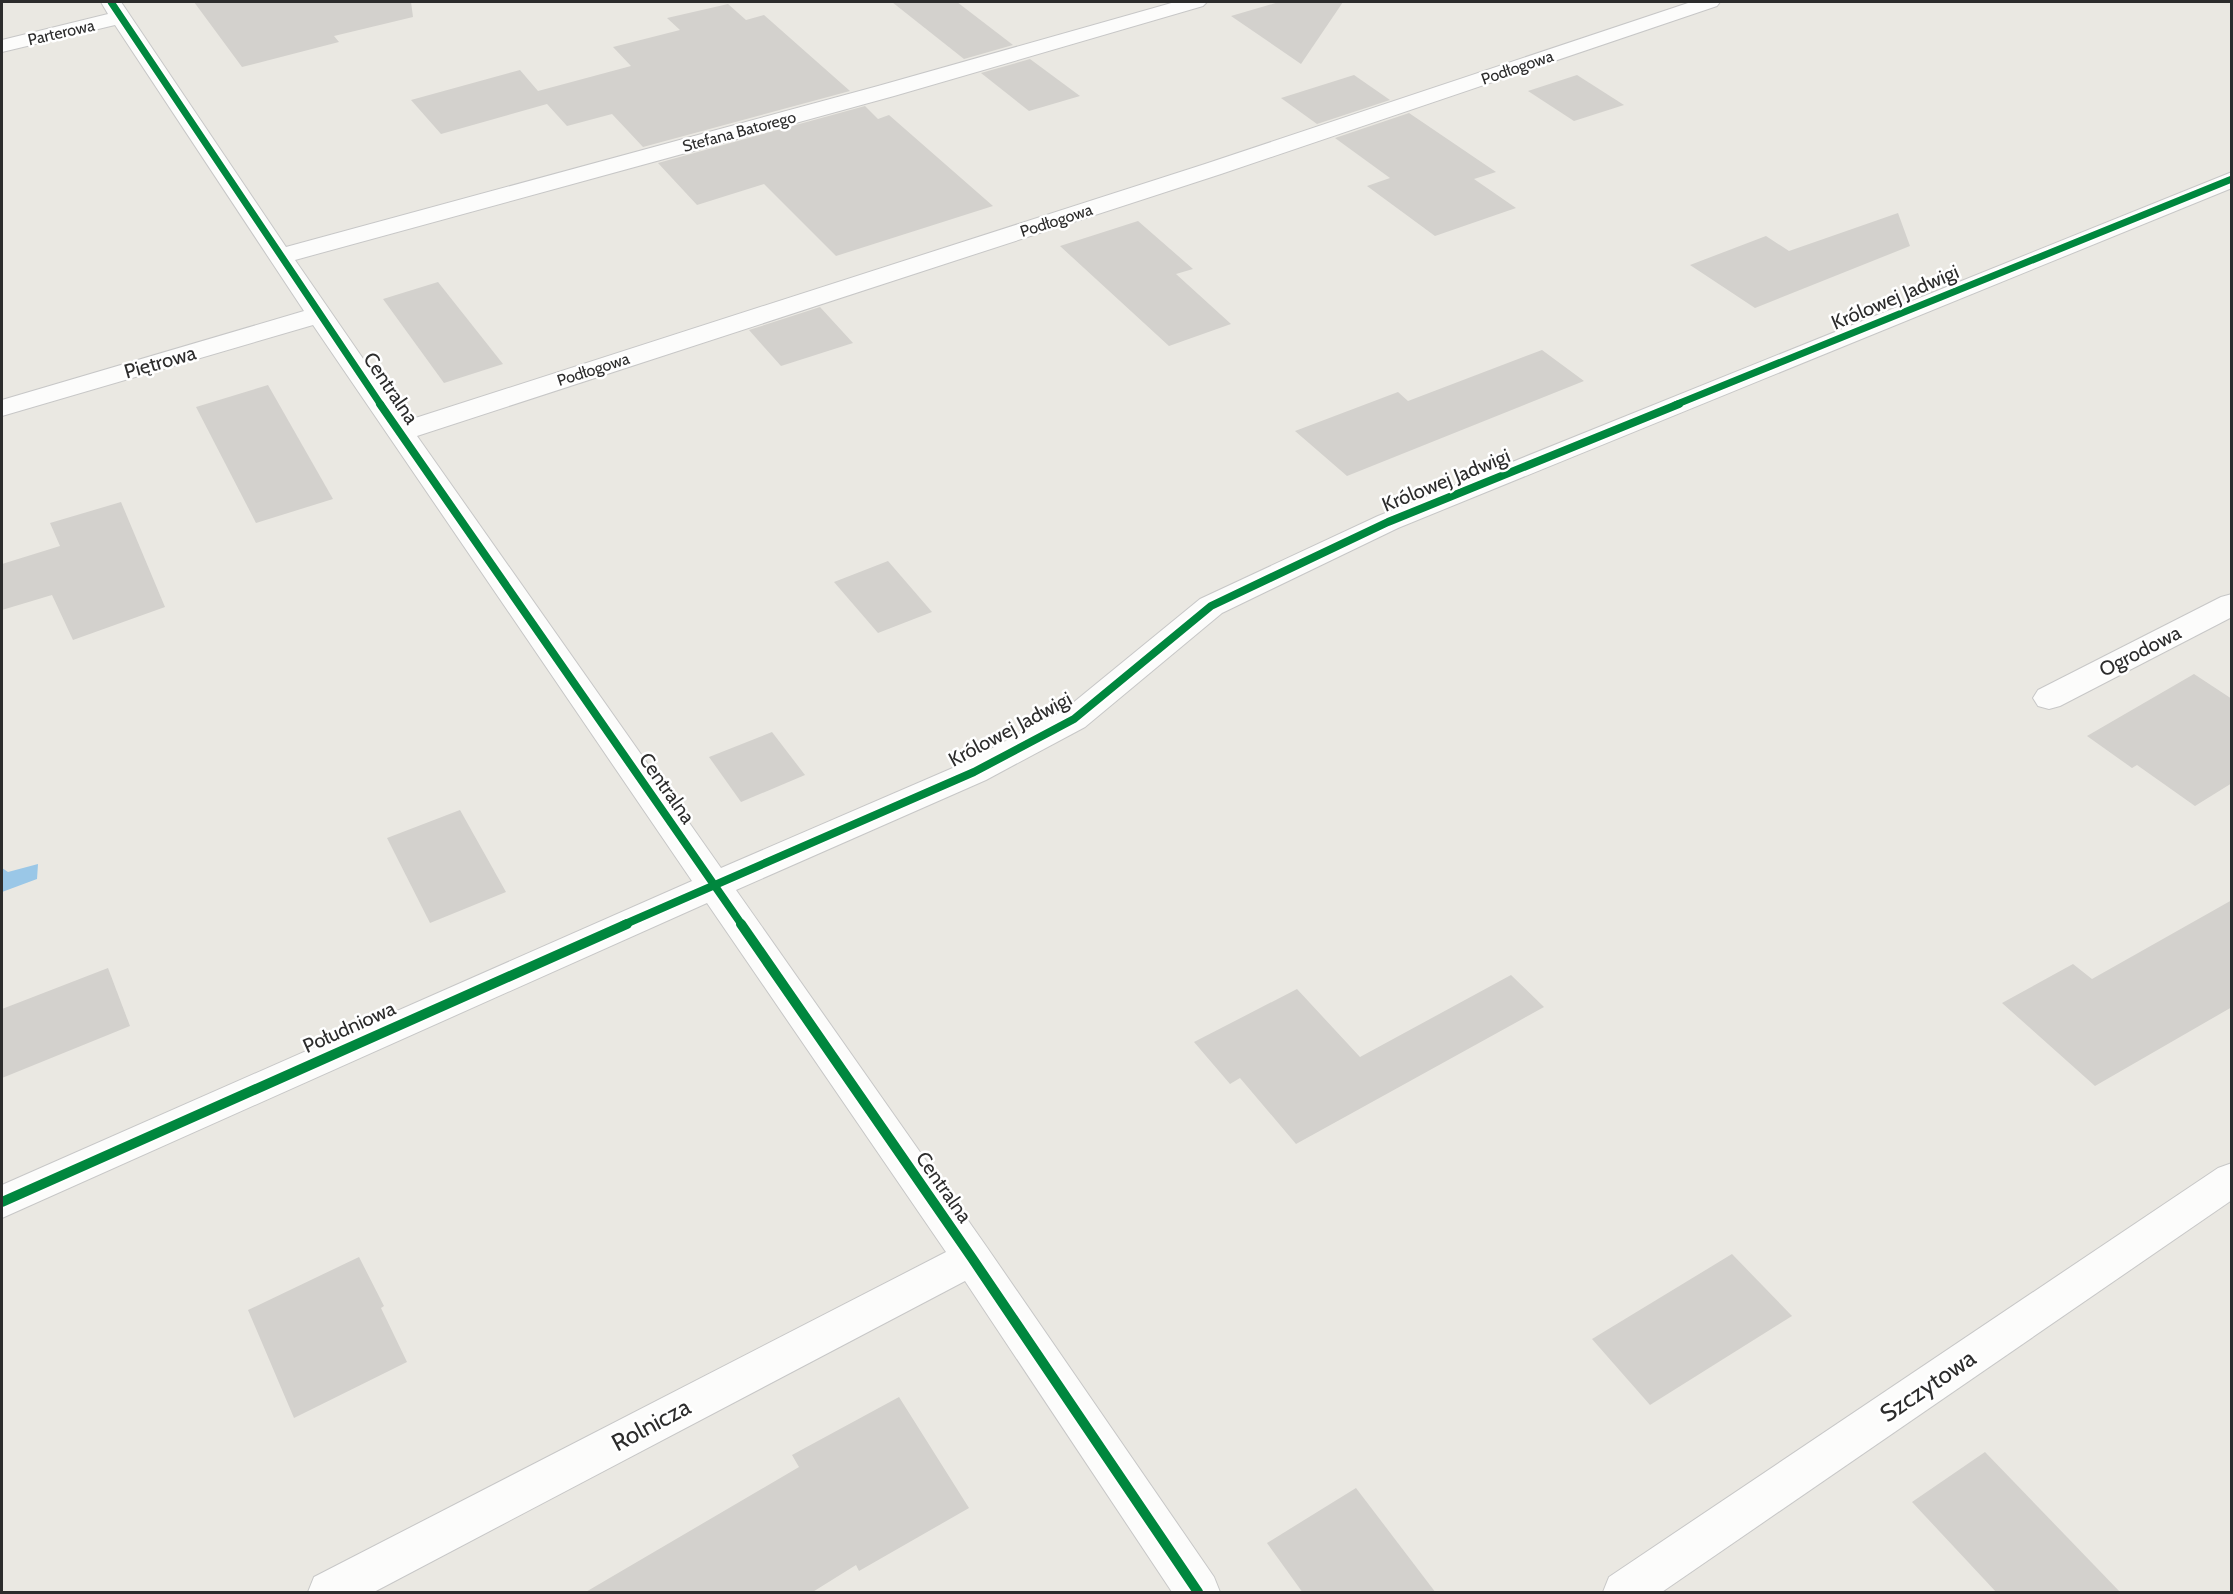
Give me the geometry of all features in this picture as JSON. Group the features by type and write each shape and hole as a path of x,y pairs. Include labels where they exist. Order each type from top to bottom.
{"street":[{"name":"Stefana Batorego","path":"281,256 886,91 1196,2"},
{"name":"Podłogowa","path":"400,432 1213,169 1710,2"},
{"name":"Centralna","path":"116,9 319,315 712,886 972,1258 1198,1593"},
{"name":"Parterowa","path":"2,46 116,9"},
{"name":"Królowej Jadwigi","path":"712,886 974,772 1074,719 1211,606 1378,527 2232,179"},
{"name":"Piętrowa","path":"2,408 319,315"},
{"name":"Ogrodowa","path":"2049,698 2232,604"},
{"name":"Południowa","path":"2,1202 712,886"},
{"name":"Szczytowa","path":"1626,1593 2232,1179"},
{"name":"Rolnicza","path":"330,1593 972,1258"}],"water":[{"path":"38,864 37,879 2,892 2,868 8,872"}],"building":[{"path":"194,2 411,2 413,17 334,36 339,42 242,67"},
{"path":"892,2 957,2 1013,45 964,59"},
{"path":"1279,2 1343,2 1301,64 1231,16"},
{"path":"728,4 746,20 764,15 850,91 643,147 612,114 567,126 547,104 441,134 411,100 520,70 538,91 631,66 613,47 680,30 667,18"},
{"path":"1030,59 1080,96 1029,111 981,73"},
{"path":"1354,75 1390,100 1317,124 1281,98"},
{"path":"1577,75 1624,105 1574,121 1528,91"},
{"path":"865,106 878,119 889,115 993,206 836,256 764,184 697,205 658,163"},
{"path":"1409,113 1496,172 1474,179 1516,208 1435,236 1367,186 1390,178 1335,138"},
{"path":"1898,213 1910,246 1755,308 1690,265 1766,236 1789,251"},
{"path":"1138,221 1193,269 1176,274 1231,324 1169,346 1060,246"},
{"path":"438,282 503,364 444,383 383,299"},
{"path":"820,307 853,343 781,366 749,330"},
{"path":"1542,350 1584,381 1347,476 1295,431 1398,392 1408,401"},
{"path":"268,385 333,499 256,523 196,407"},
{"path":"121,502 165,607 73,640 52,595 2,610 2,564 60,546 50,523"},
{"path":"888,561 932,612 878,633 834,582"},
{"path":"2194,674 2232,699 2232,783 2195,806 2137,765 2132,768 2087,736"},
{"path":"772,732 805,775 741,802 709,757"},
{"path":"460,810 506,892 430,923 387,838"},
{"path":"2232,900 2232,1007 2095,1086 2002,1003 2073,964 2092,979"},
{"path":"108,968 130,1026 2,1078 2,1009"},
{"path":"1511,975 1544,1007 1296,1144 1240,1078 1230,1084 1194,1042 1297,989 1360,1057"},
{"path":"1732,1254 1792,1316 1650,1405 1592,1339"},
{"path":"359,1257 384,1306 381,1308 407,1362 294,1418 248,1310"},
{"path":"899,1397 969,1508 859,1571 856,1565 811,1593 584,1593 799,1467 792,1455"},
{"path":"1985,1452 2121,1593 1997,1593 1912,1502"},
{"path":"1356,1488 1436,1593 1303,1593 1267,1543"}],"cycle path":[{"path":"111,2 319,315 972,1258 1198,1592"},
{"path":"2,1202 974,772 1074,719 1211,606 1388,522 2232,179"}]}
